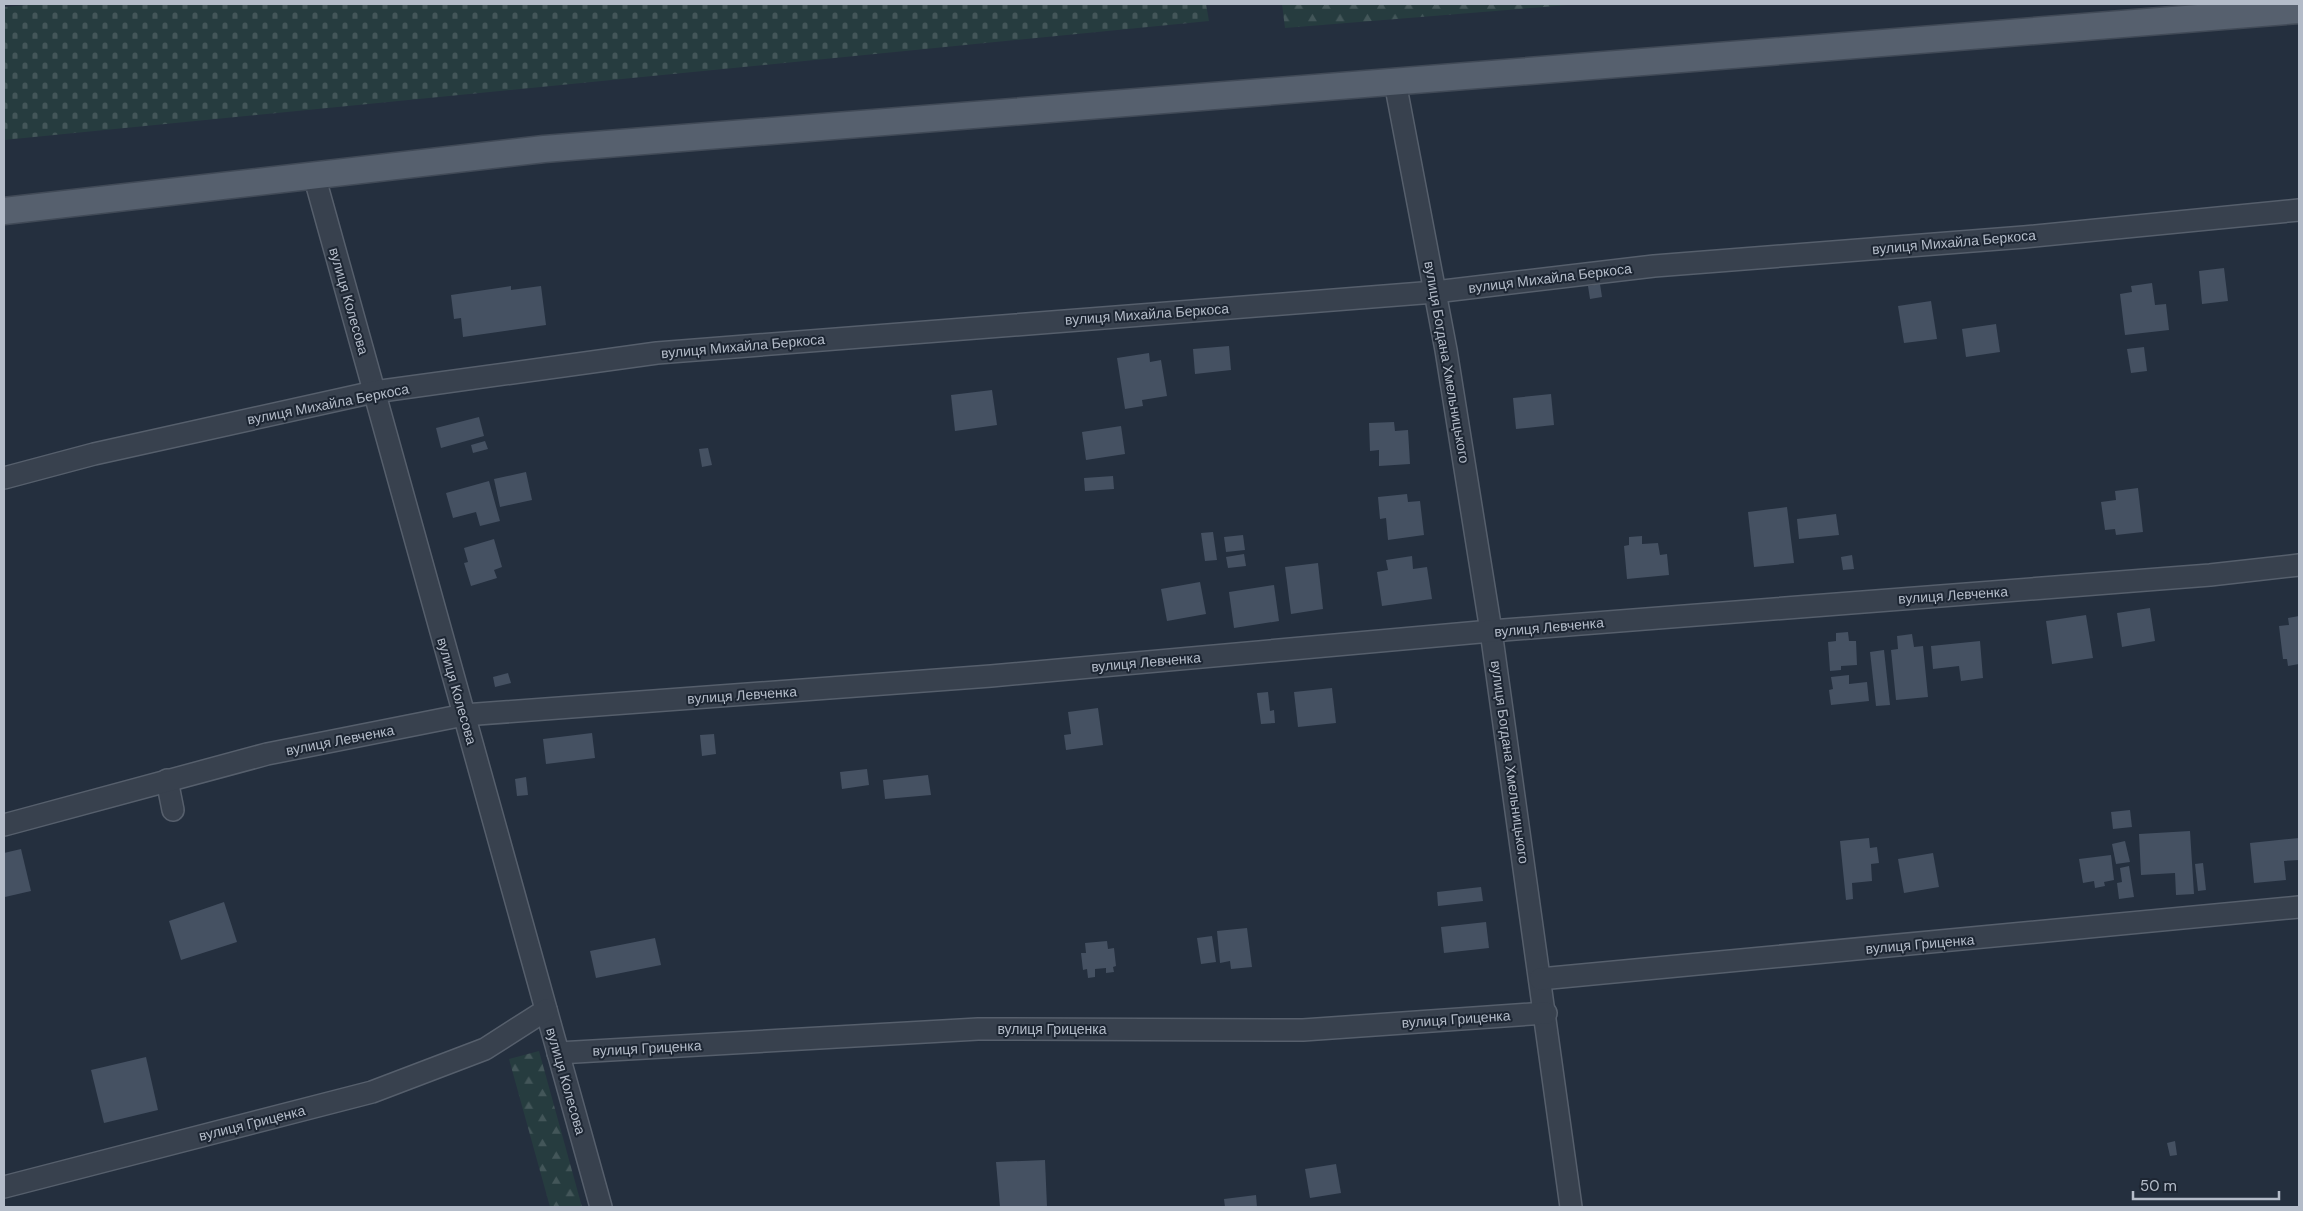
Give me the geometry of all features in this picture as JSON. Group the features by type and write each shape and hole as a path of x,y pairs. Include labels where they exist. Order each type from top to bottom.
{"main road":[{"path":"4,211 544,149 2299,10"}],"street":[{"name":"вулиця Богдана Хмельницького","path":"1396,82 1435,292 1491,631 1572,1207"},
{"name":"вулиця Колесова","path":"314,175 601,1207"},
{"name":"вулиця Михайла Беркоса","path":"4,478 94,454 374,392 657,353 1435,292 1654,266 2024,237 2299,210"},
{"name":"вулиця Левченка","path":"4,825 267,754 464,715 991,676 1491,631 2210,575 2299,565"},
{"path":"167,780 173,810"},
{"name":"вулиця Гриценка","path":"1540,979 2299,907"},
{"name":"вулиця Гриценка","path":"4,1187 372,1092 485,1049 546,1010"},
{"name":"вулиця Гриценка","path":"558,1053 978,1028 1303,1030 1546,1013"}],"green space":[{"path":"38,4 1206,4 1209,21 4,140 4,7"},
{"path":"1282,4 1581,4 1285,28"},
{"path":"539,1051 582,1207 550,1207 509,1059"}],"building":[{"path":"2224,268 2228,301 2202,304 2199,271"},
{"path":"2152,283 2155,305 2166,304 2169,330 2125,335 2120,294 2132,292 2131,286"},
{"path":"1600,284 1602,297 1590,299 1588,286"},
{"path":"511,286 511,290 541,286 546,325 463,337 461,318 454,319 451,295"},
{"path":"1931,301 1937,339 1904,343 1898,306"},
{"path":"1996,324 2000,352 1966,357 1962,329"},
{"path":"1229,346 1231,370 1195,374 1193,349"},
{"path":"2144,347 2147,371 2131,373 2127,349"},
{"path":"1149,353 1150,362 1161,360 1167,396 1142,400 1143,406 1125,409 1117,358"},
{"path":"992,390 997,425 955,431 951,395"},
{"path":"1551,394 1554,425 1516,429 1513,398"},
{"path":"479,417 484,436 441,448 436,428"},
{"path":"1394,422 1395,431 1408,430 1410,464 1379,466 1379,450 1370,451 1369,423"},
{"path":"1121,426 1125,454 1086,460 1082,432"},
{"path":"485,441 488,449 473,453 471,445"},
{"path":"708,448 712,465 702,467 699,449"},
{"path":"526,472 532,500 500,507 494,479"},
{"path":"1113,476 1114,489 1085,491 1084,478"},
{"path":"489,481 500,521 480,526 476,512 453,518 446,493"},
{"path":"2138,488 2143,532 2116,535 2115,529 2105,530 2101,502 2116,500 2115,491"},
{"path":"1407,494 1408,502 1420,501 1424,535 1388,540 1386,518 1380,519 1378,497"},
{"path":"1787,507 1794,563 1754,567 1748,512"},
{"path":"1836,514 1839,535 1799,539 1797,519"},
{"path":"1213,532 1217,560 1205,561 1201,533"},
{"path":"1243,535 1245,550 1226,552 1224,537"},
{"path":"1642,536 1642,544 1658,543 1660,555 1667,554 1669,575 1627,579 1624,546 1629,545 1629,537"},
{"path":"494,539 502,567 494,570 497,578 471,586 464,563 468,562 464,548"},
{"path":"1244,554 1246,566 1228,568 1226,557"},
{"path":"1852,555 1854,569 1843,570 1841,557"},
{"path":"1412,556 1413,569 1427,567 1432,599 1382,606 1377,572 1388,570 1386,560"},
{"path":"1318,563 1323,609 1291,614 1285,567"},
{"path":"1200,582 1206,614 1167,621 1161,589"},
{"path":"1274,585 1279,621 1234,628 1229,592"},
{"path":"2150,608 2155,641 2122,647 2117,613"},
{"path":"2086,615 2093,658 2052,664 2046,621"},
{"path":"2299,616 2299,664 2288,666 2287,659 2283,659 2279,626 2289,625 2288,618"},
{"path":"1848,632 1849,641 1856,641 1857,665 1841,666 1841,670 1830,671 1828,642 1836,641 1836,633"},
{"path":"1912,634 1914,647 1923,646 1928,697 1896,700 1891,650 1898,649 1897,636"},
{"path":"1980,641 1983,678 1961,681 1959,666 1933,669 1931,646"},
{"path":"1884,650 1890,705 1876,706 1870,652"},
{"path":"508,673 511,683 495,687 493,677"},
{"path":"1849,675 1849,684 1867,682 1869,701 1831,705 1829,690 1833,689 1831,677"},
{"path":"1332,688 1336,723 1298,727 1294,692"},
{"path":"1268,692 1270,711 1274,710 1275,723 1261,724 1257,693"},
{"path":"1098,708 1103,745 1066,750 1064,735 1071,734 1068,712"},
{"path":"592,733 595,758 546,764 543,739"},
{"path":"714,734 716,754 702,756 700,735"},
{"path":"867,769 869,785 842,789 840,772"},
{"path":"928,775 931,795 885,799 883,780"},
{"path":"526,777 528,795 517,796 515,779"},
{"path":"2130,810 2132,827 2113,829 2111,812"},
{"path":"2190,831 2194,894 2176,895 2175,873 2141,875 2139,834"},
{"path":"1869,838 1870,848 1877,847 1879,863 1871,864 1872,881 1852,883 1853,899 1846,900 1840,841"},
{"path":"2299,838 2299,860 2284,861 2286,880 2254,883 2250,843"},
{"path":"2125,841 2130,862 2116,864 2112,844"},
{"path":"21,849 31,891 5,897 4,853"},
{"path":"1933,853 1939,887 1904,893 1898,859"},
{"path":"2111,855 2114,880 2104,882 2105,886 2095,888 2094,881 2083,883 2079,859"},
{"path":"2203,863 2206,890 2198,891 2195,864"},
{"path":"2129,866 2134,897 2119,899 2117,883 2122,882 2120,868"},
{"path":"1481,887 1483,901 1438,906 1437,892"},
{"path":"224,902 237,942 181,960 169,921"},
{"path":"1486,922 1489,948 1444,953 1441,927"},
{"path":"1247,928 1252,967 1231,969 1230,961 1220,963 1217,931"},
{"path":"1212,936 1216,962 1201,964 1197,938"},
{"path":"655,938 661,965 596,978 590,951"},
{"path":"1107,941 1108,949 1114,948 1116,966 1113,967 1114,972 1106,973 1106,968 1095,969 1095,977 1088,978 1087,969 1083,970 1081,953 1086,953 1085,943"},
{"path":"146,1057 158,1110 104,1123 91,1070"},
{"path":"2175,1141 2177,1155 2170,1156 2167,1143"},
{"path":"1045,1160 1047,1207 1000,1207 996,1162"},
{"path":"1336,1164 1341,1193 1310,1198 1305,1169"},
{"path":"1256,1195 1257,1207 1225,1207 1224,1199"}]}
